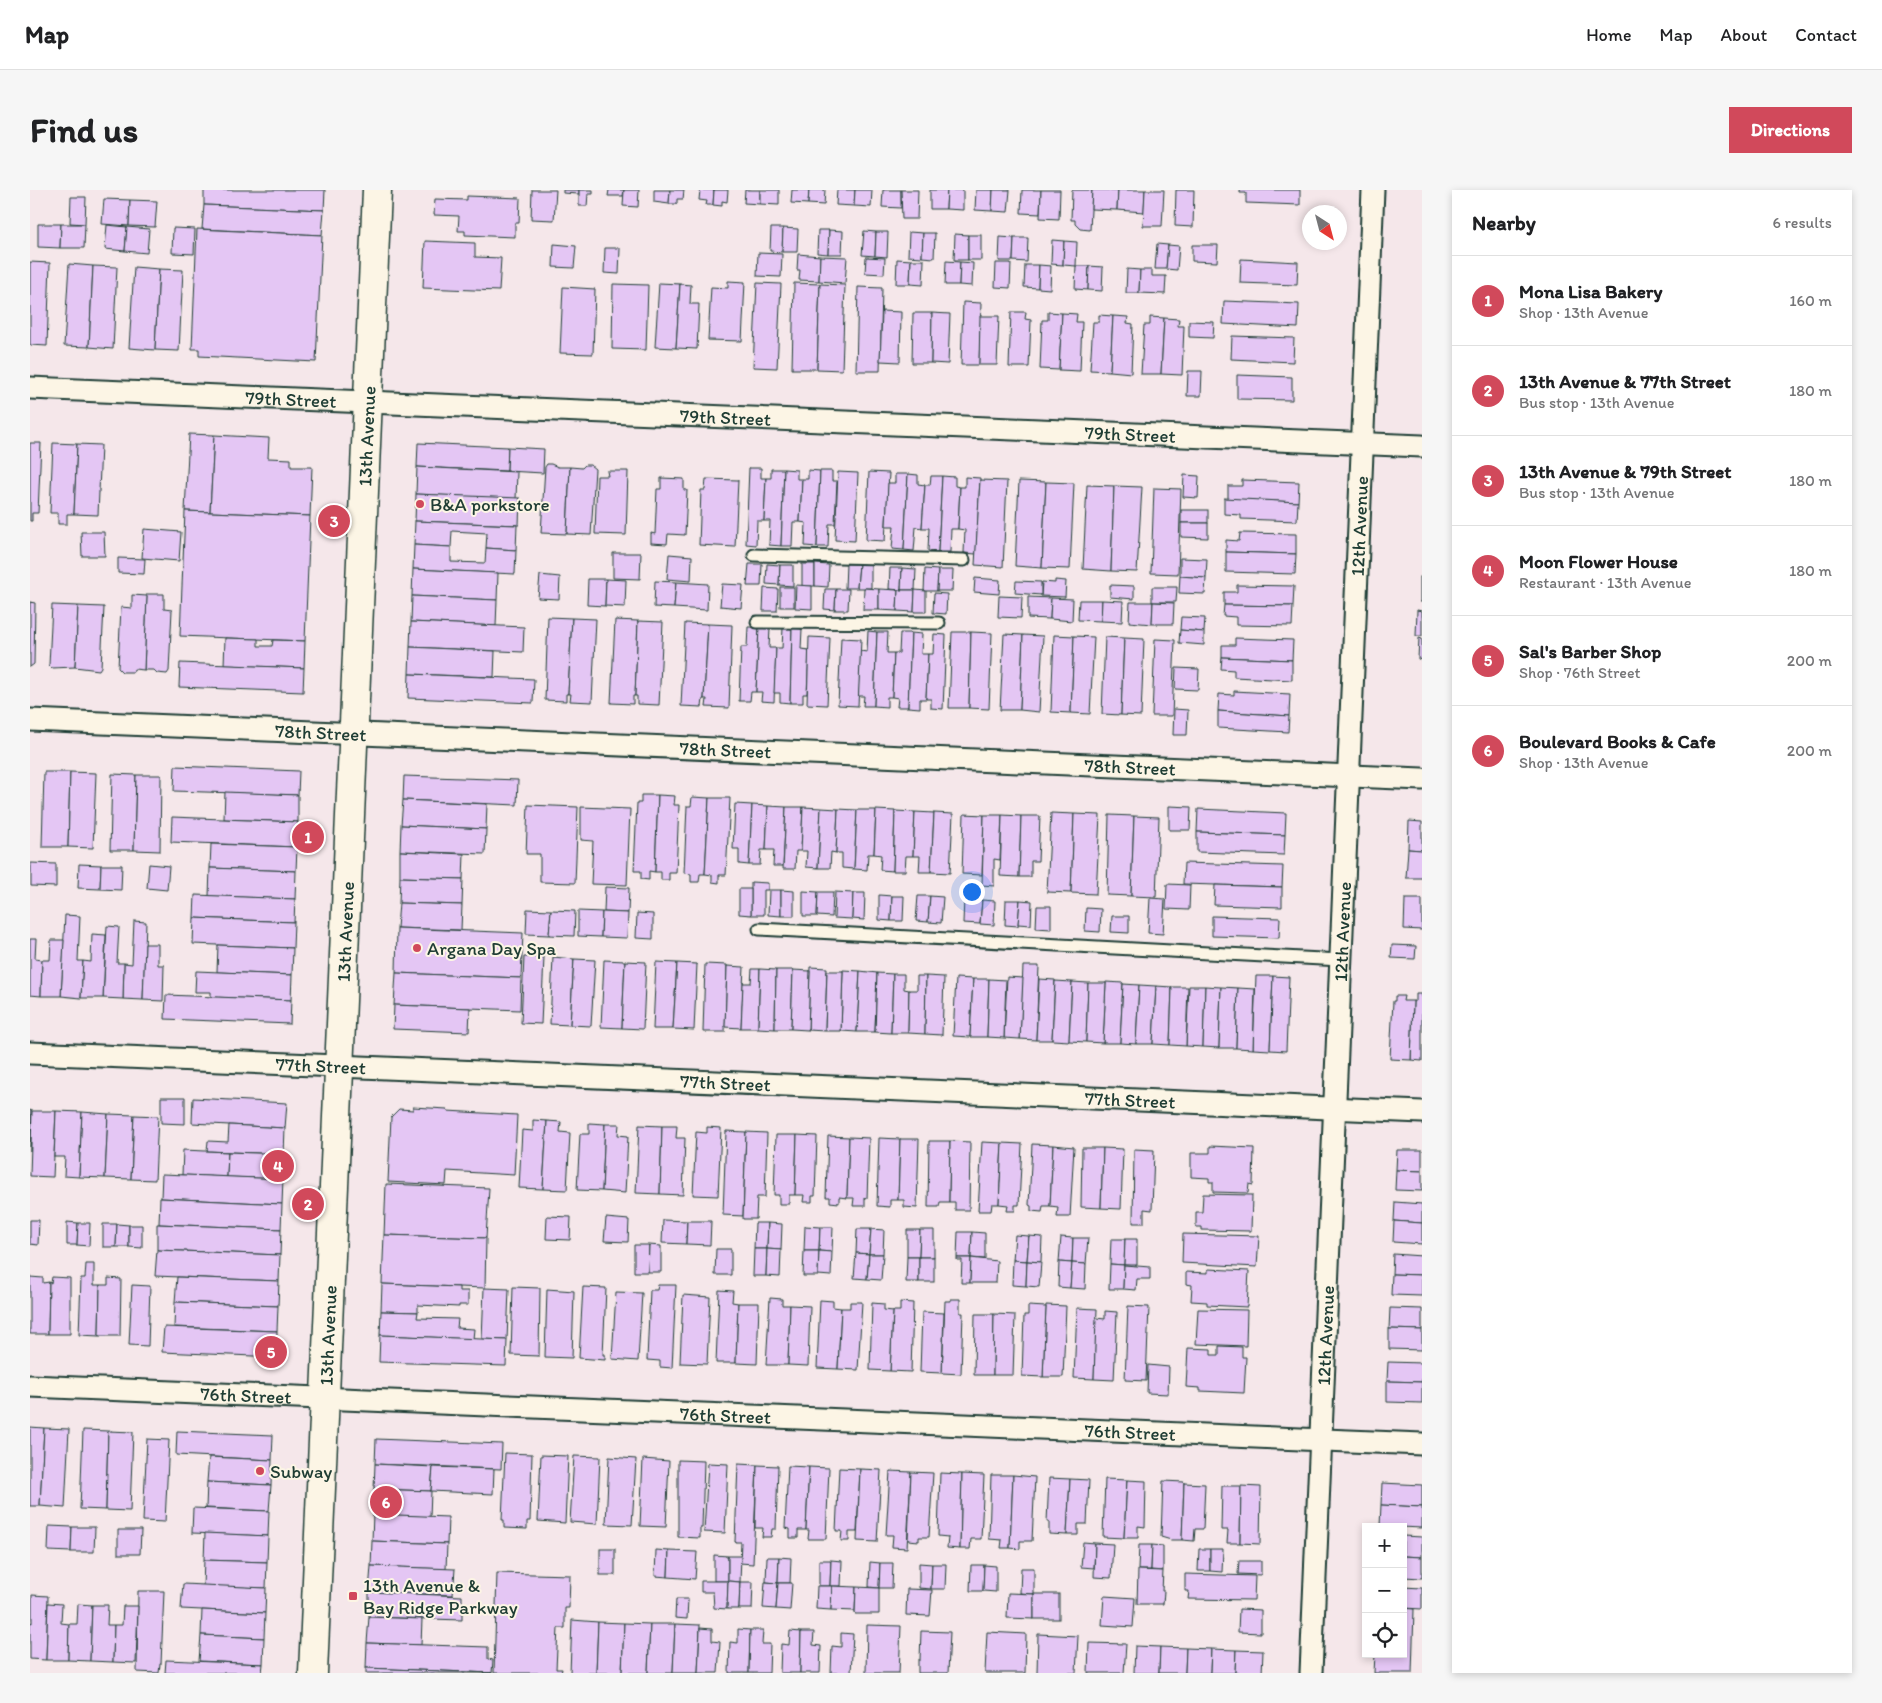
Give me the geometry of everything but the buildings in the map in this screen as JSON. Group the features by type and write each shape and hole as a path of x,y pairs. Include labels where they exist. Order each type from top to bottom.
{"main road":[{"name":"13th Avenue","path":"313,1673 376,190"}],"street":[{"name":"12th Avenue","path":"1311,1673 1373,190"},
{"name":"79th Street","path":"30,388 1422,446"},
{"name":"78th Street","path":"30,720 1422,779"},
{"name":"77th Street","path":"30,1053 1422,1112"},
{"name":"76th Street","path":"30,1386 1422,1444"}],"lane":[{"path":"754,555 964,560"},
{"path":"757,622 939,623"},
{"path":"758,929 1342,960"}],"place":[{"name":"B&A porkstore","path":"420,504"},
{"name":"13th Avenue & 79th Street","path":"334,521"},
{"name":"Mona Lisa Bakery","path":"308,837"},
{"name":"Argana Day Spa","path":"417,948"},
{"name":"Moon Flower House","path":"278,1166"},
{"name":"13th Avenue & 77th Street","path":"308,1204"},
{"name":"Sal's Barber Shop","path":"271,1352"},
{"name":"Subway","path":"260,1471"},
{"name":"Boulevard Books & Cafe","path":"386,1502"},
{"name":"13th Avenue & Bay Ridge Parkway","path":"353,1596"}]}
